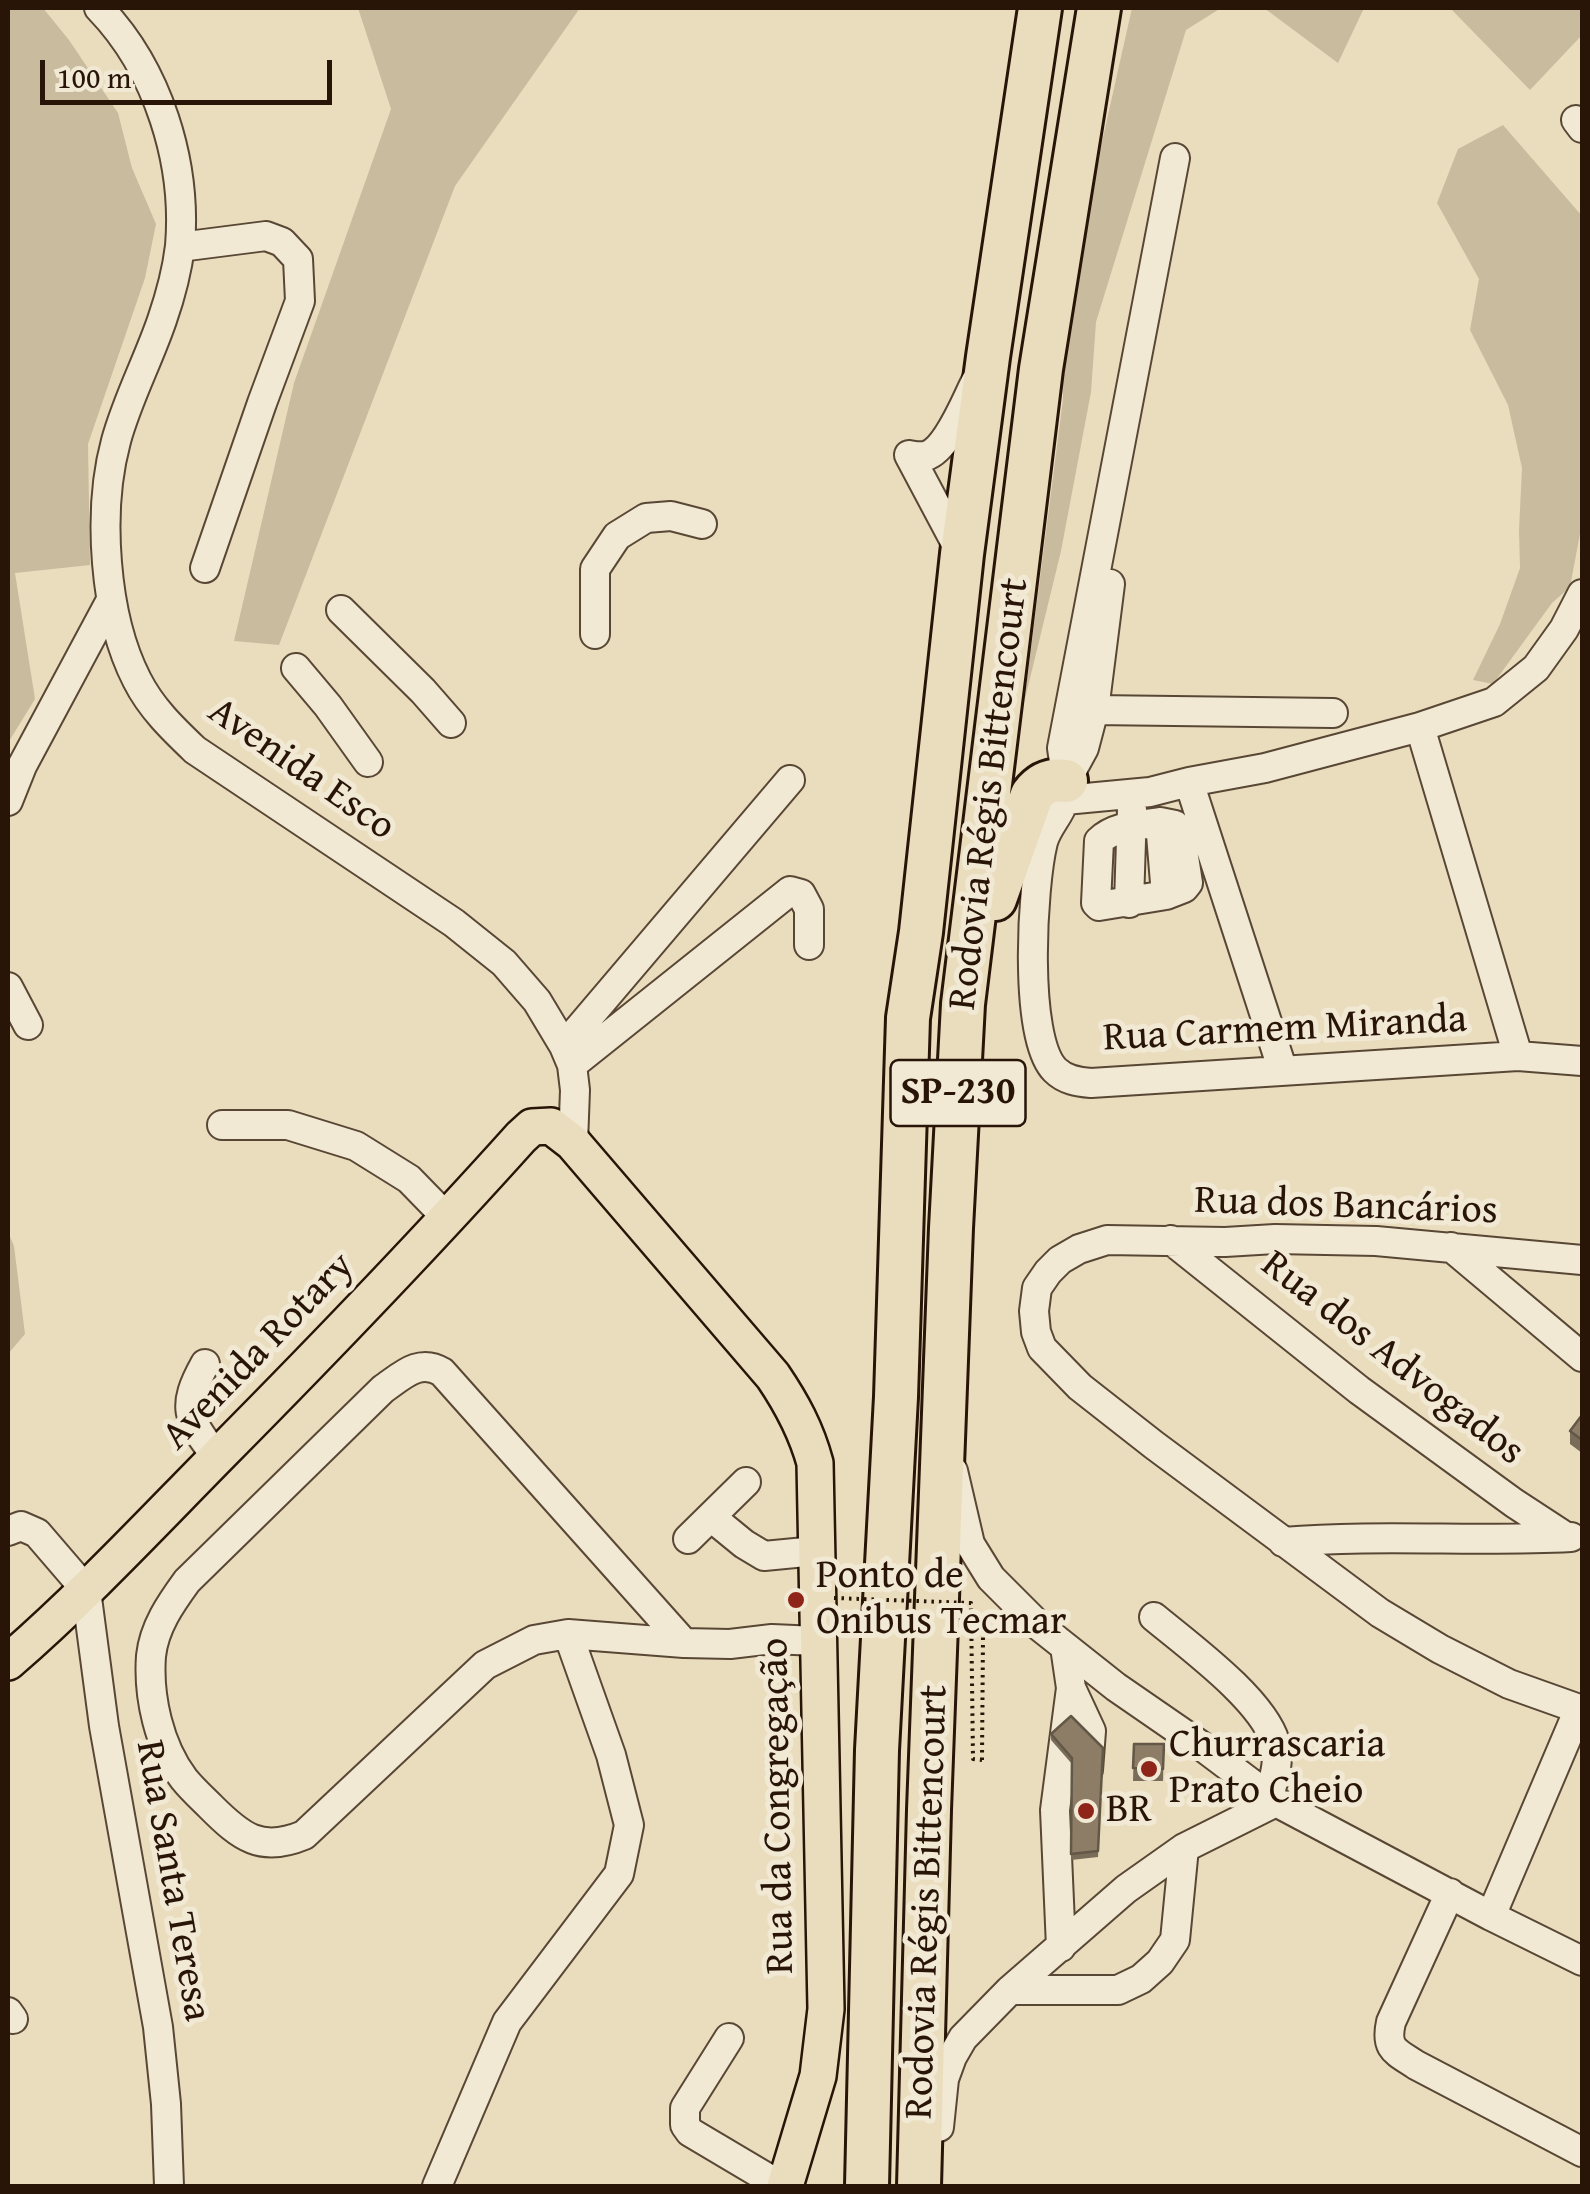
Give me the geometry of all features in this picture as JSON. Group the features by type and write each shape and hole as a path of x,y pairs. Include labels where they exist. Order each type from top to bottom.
{"highway":[{"name":"Rodovia Régis Bittencourt","path":"867,2186 877,1750 896,1398 908,1018 962,554 1040,8"},
{"name":"Rodovia Régis Bittencourt","path":"919,2186 944,1398 963,1004 1041,370 1098,8"},
{"path":"963,1004 1006,864 1032,796 1048,782 1066,790"},
{"path":"892,2186 911,1650 927,1422 951,1228"},
{"path":"924,2000 943,1928 943,1758 952,1714 952,1465 944,1398"}],"main road":[{"name":"Avenida Rotary","path":"8,1662 86,1590 218,1456 532,1127 550,1126 573,1143"},
{"name":"Rua da Congregação","path":"573,1143 773,1376 794,1407 815,1463 826,2009 818,2076 783,2186"}],"street":[{"name":"Avenida Esco","path":"100,8 138,57 164,118 176,159 180,197 180,247 163,318 116,441 108,481 106,532 112,600 126,656 138,684 166,723 196,750 454,923 504,963 537,1000 568,1056 575,1090 573,1143"},
{"path":"1175,158 1062,748 1066,790 1132,794 1265,768 1494,702 1536,668 1564,629 1582,594"},
{"path":"180,247 266,236 282,242 298,259 300,301 205,568"},
{"path":"962,554 910,455 923,457 946,439 988,357"},
{"path":"595,634 595,569 617,536 646,518 671,516 702,524"},
{"name":"Rua Carmem Miranda","path":"1100,552 1108,560 1112,576 1094,710 1084,748 1043,840 1034,914 1033,978 1039,1033 1046,1056 1056,1070 1076,1082 1091,1082 1518,1056 1582,1061"},
{"path":"8,801 22,766 112,600"},
{"path":"340,610 423,690 451,723"},
{"path":"296,668 368,762"},
{"path":"1094,710 1333,713"},
{"path":"1420,726 1518,1056"},
{"path":"568,1056 790,780"},
{"path":"1189,782 1284,1070"},
{"path":"1132,794 1146,824 1130,902 1166,895 1188,883 1180,831 1175,826 1146,824"},
{"path":"568,1056 672,984 790,891 801,894 809,909 809,945"},
{"path":"8,987 28,1025"},
{"path":"222,1125 288,1125 356,1146 409,1179 448,1219"},
{"name":"Rua dos Bancários","path":"1282,1542 1080,1387 1042,1348 1034,1311 1037,1288 1060,1260 1106,1240 1275,1239 1452,1247 1582,1260"},
{"name":"Rua dos Advogados","path":"1172,1240 1359,1390 1514,1503 1574,1537"},
{"path":"1452,1247 1582,1357"},
{"path":"205,1364 188,1404 192,1420 218,1456"},
{"path":"684,1643 442,1372 422,1366 412,1368 383,1389 187,1580 164,1612 152,1652 151,1698 162,1737 183,1778 236,1832 261,1842 284,1843 304,1834 485,1664 534,1640 568,1634 684,1643 730,1644 772,1639 817,1642"},
{"path":"952,1465 970,1544 992,1578 1116,1687 1273,1799 1582,1961"},
{"path":"688,1539 746,1482"},
{"path":"711,1517 764,1556 816,1551"},
{"path":"8,1531 21,1526 37,1533 86,1590"},
{"path":"1282,1542 1333,1538 1574,1537"},
{"path":"1282,1542 1380,1614 1440,1649 1509,1684 1581,1709 1490,1916"},
{"name":"Rua Santa Teresa","path":"86,1590 104,1726 158,2028 169,2186"},
{"path":"1154,1617 1263,1716 1275,1743 1278,1767 1273,1799"},
{"path":"437,2186 506,2022 620,1874 630,1824 568,1634"},
{"path":"1060,1947 1054,1810 1071,1688 1066,1647"},
{"path":"1071,1688 1091,1731 1086,1800"},
{"path":"934,2186 944,2079 963,2038 1010,1990 1126,1890 1184,1848 1273,1799"},
{"path":"1010,1990 1118,1990 1141,1979 1160,1962 1175,1940 1184,1848"},
{"path":"1058,1900 1083,1852"},
{"path":"1450,1894 1391,2022 1390,2045 1416,2065 1582,2152"},
{"path":"729,2038 685,2108 684,2125 783,2186"}],"path":[{"path":"834,1598 972,1603 973,1759 982,1760 983,1636 1004,1592"}],"shaded area":[{"path":"8,8 43,8 69,40 118,113 132,168 156,224 145,278 88,444 90,565 15,573 35,699 8,743"},
{"path":"358,8 580,8 455,186 279,645 234,641 294,383 391,109"},
{"path":"1132,8 1221,8 1186,30 1096,322 1091,392 1061,551 1024,703 1063,399 1064,311"},
{"path":"1264,8 1364,8 1338,63"},
{"path":"1450,8 1582,8 1582,35 1530,90"},
{"path":"1503,125 1582,216 1582,523 1570,587 1552,603 1493,684 1473,680 1500,624 1520,568 1522,468 1508,405 1470,330 1479,279 1437,203 1458,149"},
{"path":"8,1232 14,1246 25,1334 8,1354"}],"building":[{"path":"1582,1415 1582,1440 1570,1431"},
{"name":"BR","path":"1071,1716 1103,1748 1098,1851 1071,1854 1072,1758 1051,1734"},
{"path":"1134,1744 1164,1744 1163,1769 1133,1768"}],"place":[{"name":"Ponto de Onibus Tecmar","path":"796,1600"},
{"name":"Churrascaria Prato Cheio","path":"1149,1769"},
{"name":"BR","path":"1086,1811"}]}
